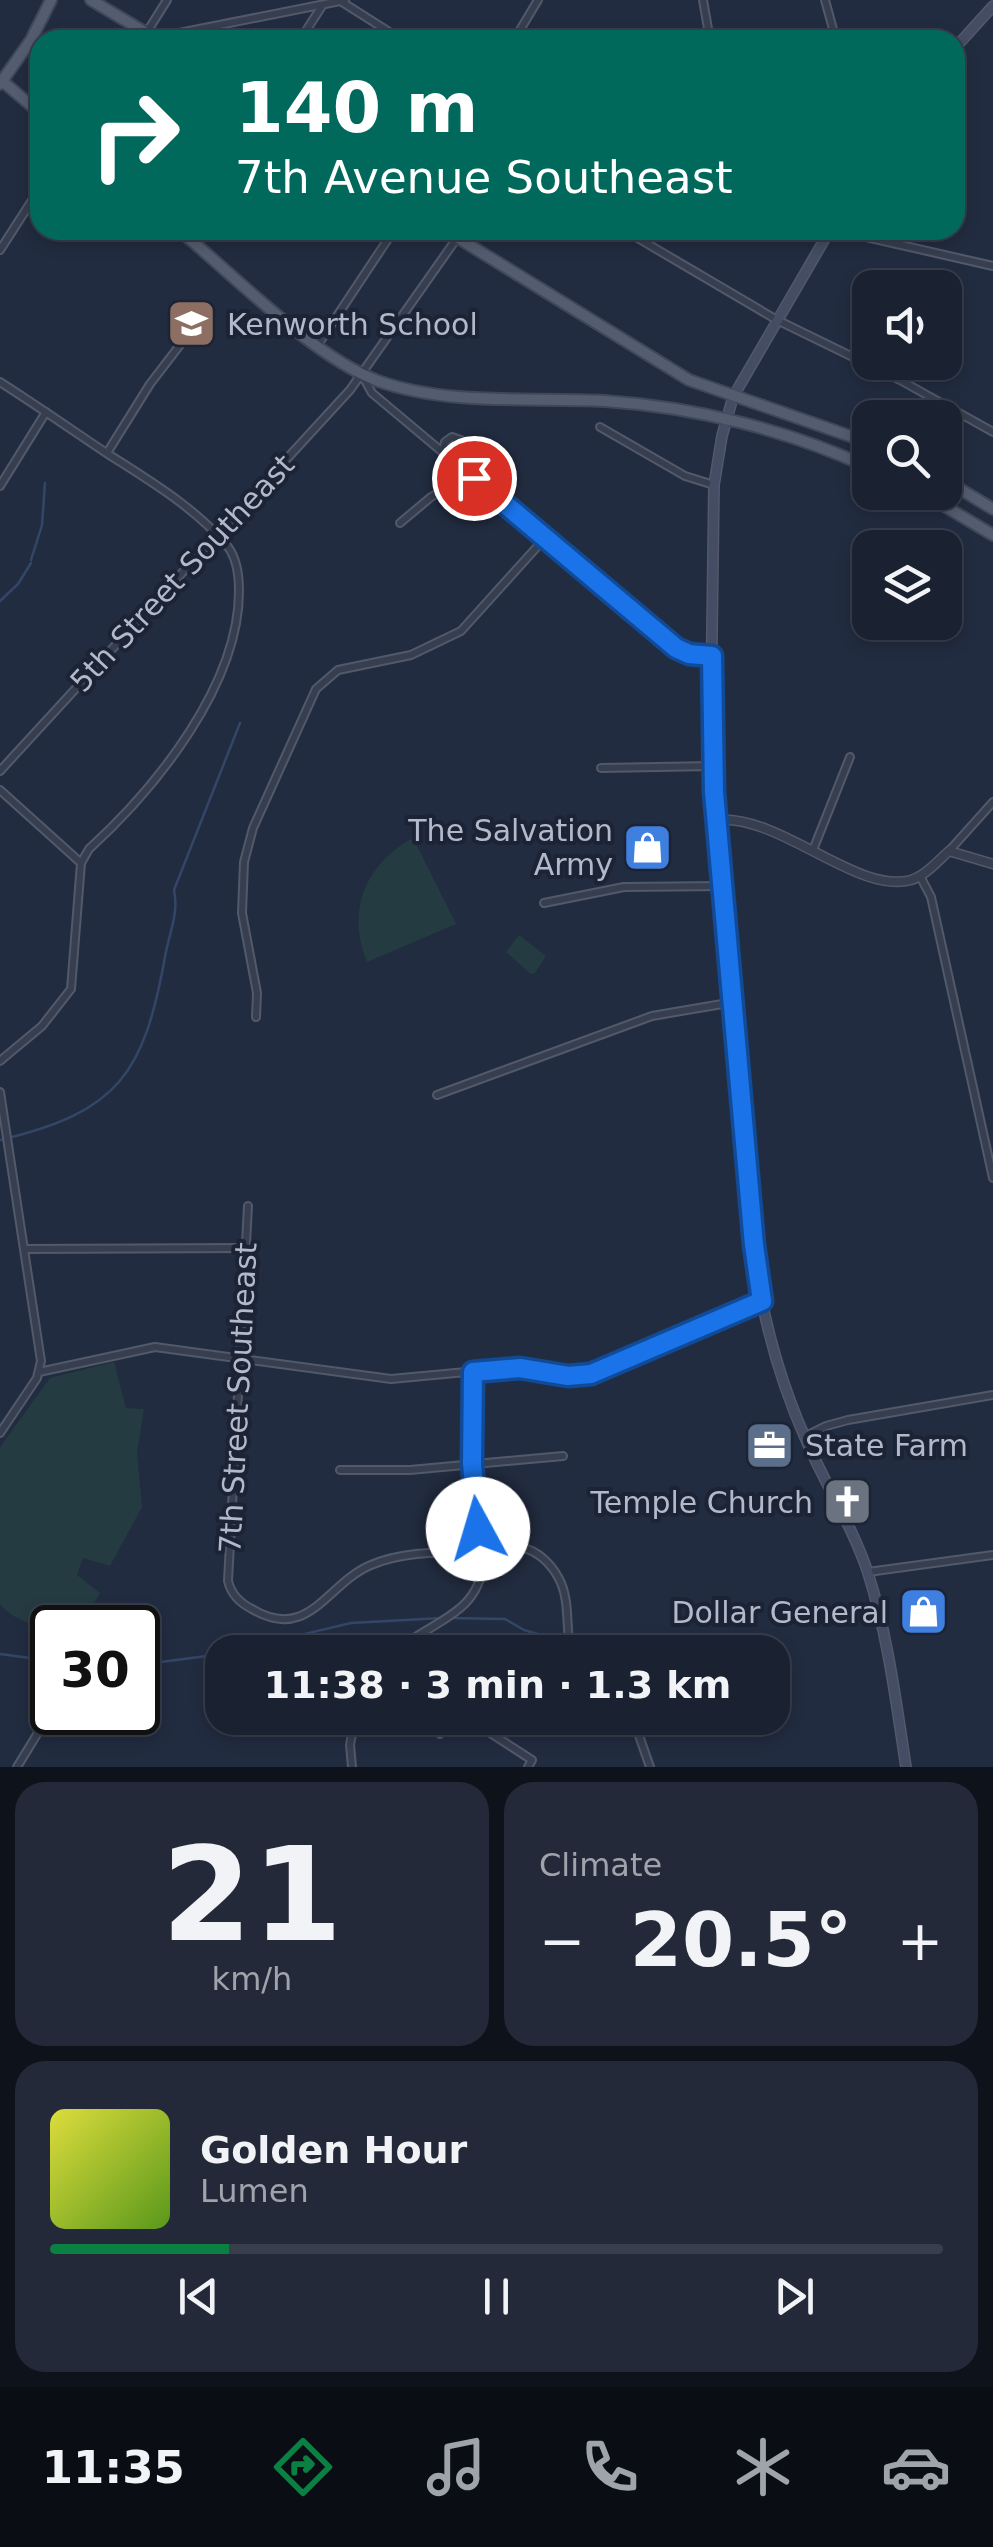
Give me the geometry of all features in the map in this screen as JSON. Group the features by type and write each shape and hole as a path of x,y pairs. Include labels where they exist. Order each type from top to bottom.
{"main road":[{"path":"36,30 51,0"},
{"path":"92,0 144,30"},
{"path":"965,37 993,6"},
{"path":"30,41 1,82 30,105"},
{"path":"190,240 317,346 362,374 395,386 436,393 629,403 726,420 804,442 852,461"},
{"path":"460,240 665,368 733,397 852,437"},
{"path":"826,240 733,397 726,420 714,485 713,766 762,1301 804,1437 868,1572 906,1767"},
{"path":"962,490 993,508"},
{"path":"951,510 993,535"}],"street":[{"path":"148,30 167,0"},
{"path":"199,30 343,0 387,30"},
{"path":"520,30 538,0"},
{"path":"704,0 708,30"},
{"path":"824,0 833,30"},
{"path":"306,30 323,4"},
{"path":"0,250 30,204"},
{"path":"317,346 387,240"},
{"name":"5th Street Southeast","path":"0,772 362,374 456,240"},
{"path":"641,240 778,320 993,432"},
{"path":"877,240 993,266"},
{"path":"107,453 150,384 193,328"},
{"path":"362,374 372,393 676,648 689,654 712,656"},
{"path":"0,382 173,496 233,556 239,584 236,626 225,664 202,710 174,754 81,862 71,989 42,1026 0,1061"},
{"path":"0,486 46,412"},
{"path":"600,427 685,476 714,485"},
{"path":"444,453 445,442 452,437 461,440 469,475"},
{"path":"400,524 431,497 469,475"},
{"path":"256,1017 258,993 242,913 244,862 252,828 316,689 338,670 411,655 461,631 544,538"},
{"path":"813,850 850,757"},
{"path":"601,768 713,766"},
{"path":"0,790 81,862"},
{"path":"716,820 744,821 878,877 901,881 920,876 949,851 993,802"},
{"path":"949,851 993,864"},
{"path":"920,876 932,897 993,1178"},
{"path":"544,903 624,887 722,886"},
{"path":"437,1096 652,1016 734,1002"},
{"path":"0,1092 39,1344 39,1372 0,1432"},
{"name":"7th Street Southeast","path":"248,1206 230,1589 252,1610 273,1618 293,1618 315,1610 354,1574 376,1562 482,1552"},
{"path":"25,1249 246,1248"},
{"path":"39,1372 147,1348 390,1379 520,1368 568,1376 591,1374 762,1301"},
{"path":"418,1635 472,1599 482,1574 472,1464 473,1372"},
{"path":"804,1437 836,1422 993,1395"},
{"path":"340,1470 410,1470 563,1456"},
{"path":"482,1552 522,1547 551,1567 564,1593 569,1635"},
{"path":"868,1572 993,1554"},
{"path":"18,1767 37,1735"},
{"path":"352,1735 352,1767"},
{"path":"494,1735 532,1760 528,1767"},
{"path":"639,1735 650,1767"}],"green space":[{"path":"413,838 456,924 367,962 359,925 364,891 383,861"},
{"path":"519,935 546,956 535,973 531,974 506,952"},
{"path":"114,1362 126,1408 144,1409 137,1453 142,1507 110,1566 83,1558 77,1575 100,1593 93,1605 30,1605 30,1623 0,1604 0,1447 50,1378"}],"waterway":[{"path":"31,560 42,525 45,483"},
{"path":"0,601 18,584 31,563"},
{"path":"0,1140 73,1116 119,1082 135,1058 157,997 174,915 174,890 240,723"},
{"path":"301,1635 351,1623 442,1618"},
{"path":"450,1618 505,1619 541,1635"},
{"path":"0,1654 30,1658"},
{"path":"160,1662 205,1656"}],"place":[{"name":"Kenworth School","path":"192,324"},
{"name":"The Salvation Army","path":"648,847"},
{"name":"State Farm","path":"770,1445"},
{"name":"Temple Church","path":"848,1502"},
{"name":"Dollar General","path":"923,1612"}],"route":[{"path":"474,478 676,648 689,654 712,656 716,820 762,1301 591,1374 568,1376 520,1368 473,1372 472,1464 478,1529"}]}
